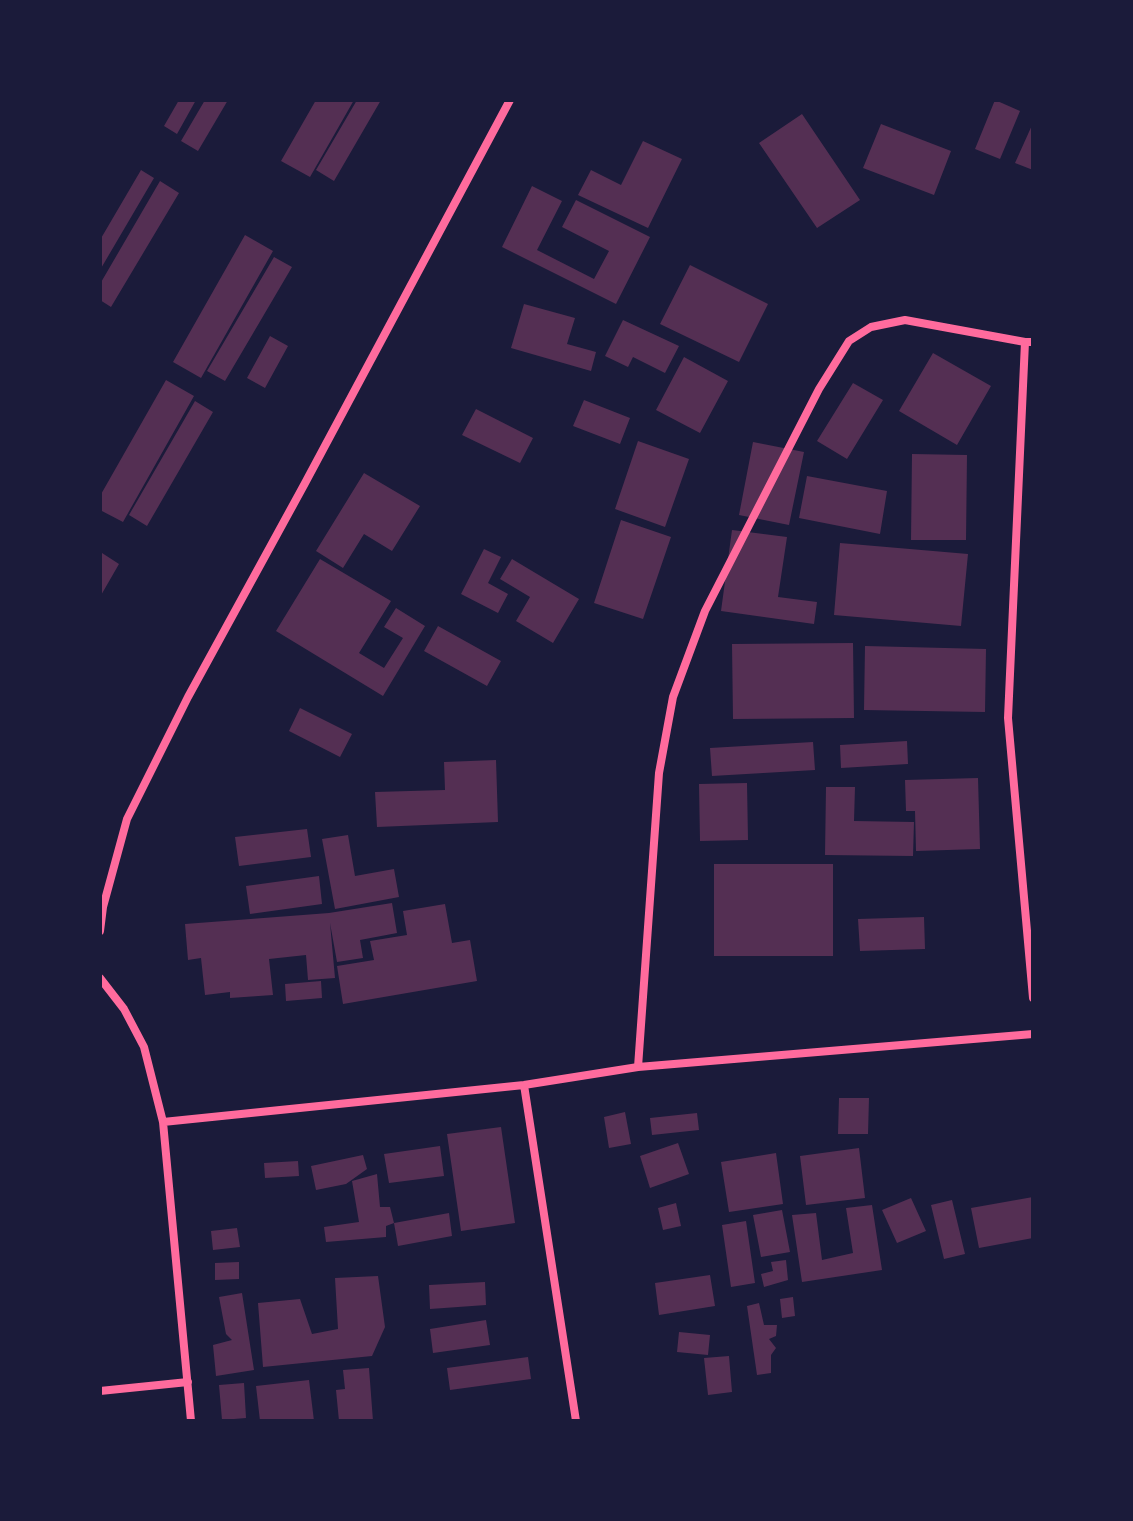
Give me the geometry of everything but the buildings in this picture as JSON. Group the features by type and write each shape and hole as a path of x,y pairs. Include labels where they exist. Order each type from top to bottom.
{"street":[{"path":"100,931 103,907 127,819 188,697 510,100"},
{"path":"638,1067 659,773 673,697 705,611 819,389 849,341 871,327 905,320 1029,342 1008,718 1033,998"},
{"path":"100,978 124,1009 144,1047 163,1122 191,1421"},
{"path":"163,1122 524,1085 638,1067 1033,1034"},
{"path":"524,1085 576,1421"},
{"path":"100,1391 188,1382"}]}
